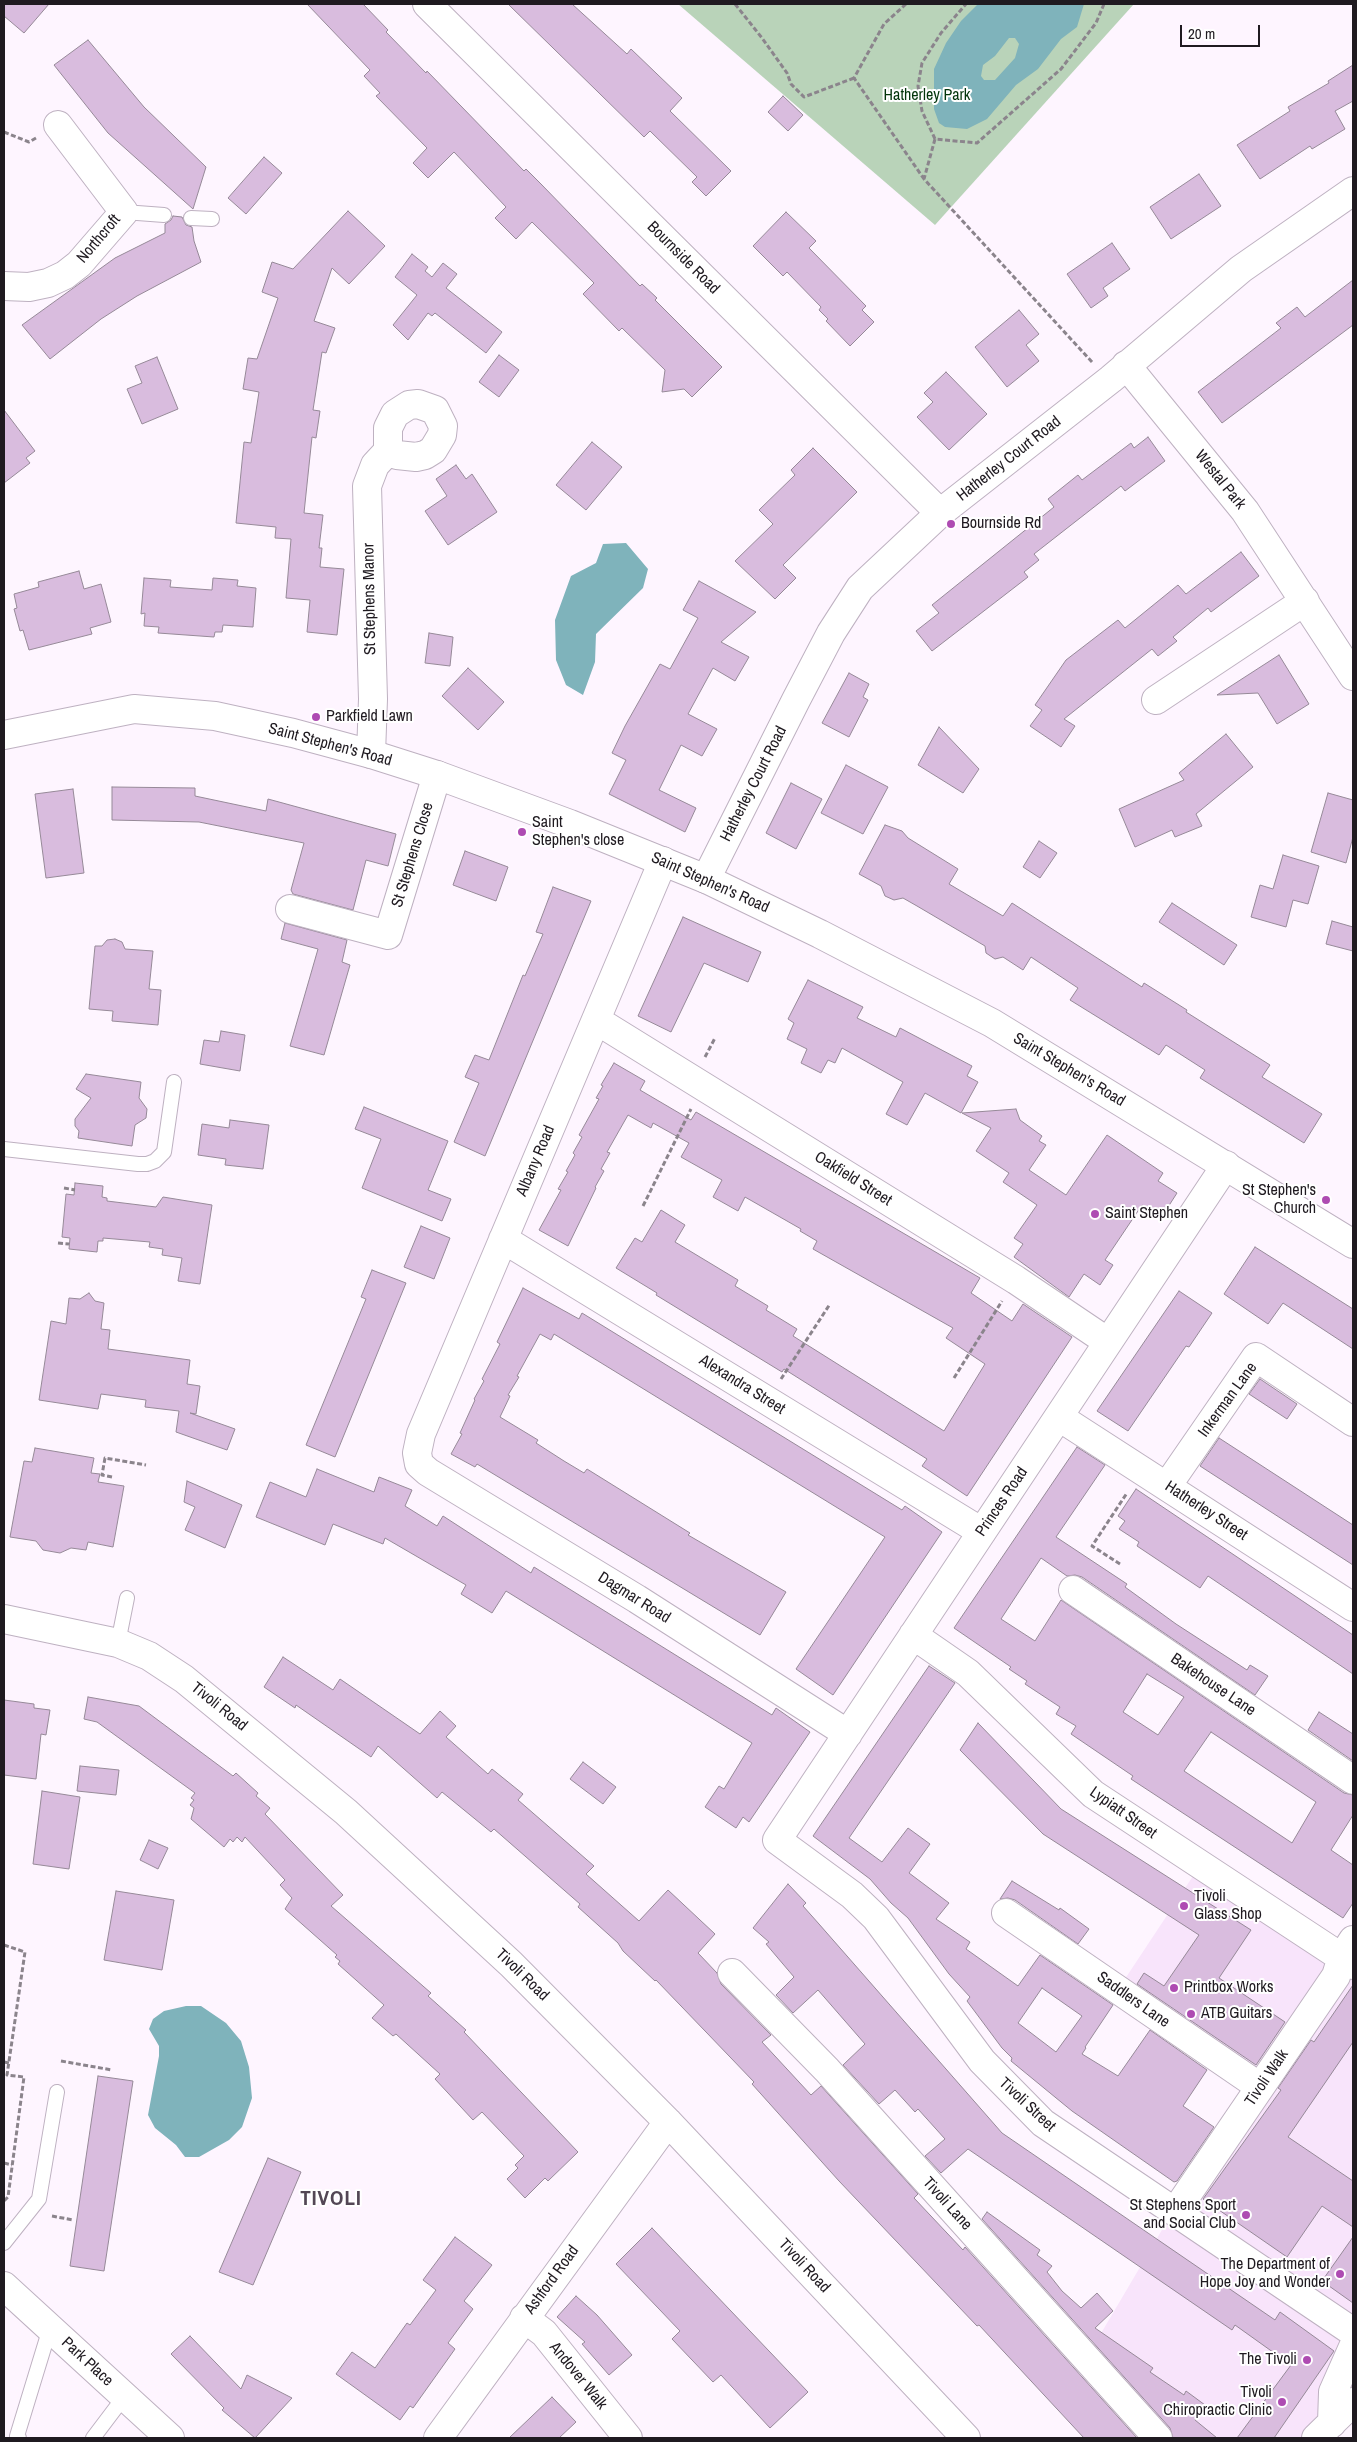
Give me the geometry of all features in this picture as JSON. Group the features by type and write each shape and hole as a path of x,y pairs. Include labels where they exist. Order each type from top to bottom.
{"street":[{"name":"Bournside Road","path":"427,4 940,513"},
{"name":"Northcroft","path":"4,286 29,287 48,283 65,276 79,264 124,212 58,125"},
{"name":"Hatherley Court Road","path":"706,879 831,633 860,588 940,513 1119,372 1241,269 1353,191"},
{"name":"Westal Park","path":"1119,372 1245,510 1353,676"},
{"name":"St Stephens Manor","path":"371,754 373,700 367,486 375,465 388,451"},
{"path":"1156,700 1305,601"},
{"name":"Saint Stephen's Road","path":"4,735 134,709 215,716 293,733 371,754 437,775 663,861 706,879 820,934 992,1023 1353,1244"},
{"name":"St Stephens Close","path":"290,909 388,935 437,775"},
{"name":"Albany Road","path":"419,1464 417,1453 421,1434 663,861"},
{"name":"Oakfield Street","path":"596,1020 702,1072 1108,1342"},
{"name":"Princes Road","path":"777,1840 1226,1165"},
{"name":"Alexandra Street","path":"503,1238 982,1532"},
{"name":"Inkerman Lane","path":"1167,1486 1256,1357 1353,1422"},
{"name":"Hatherley Street","path":"1059,1417 1353,1607"},
{"name":"Dagmar Road","path":"419,1464 428,1472 637,1599 848,1734"},
{"name":"Bakehouse Lane","path":"1073,1590 1353,1780"},
{"name":"Tivoli Road","path":"4,1619 118,1643 149,1656 184,1679 346,1812 511,1964 668,2122 966,2438"},
{"name":"Lypiatt Street","path":"913,1635 968,1674 1093,1794 1349,1954"},
{"name":"Tivoli Street","path":"777,1840 852,1895 876,1918 893,1938 982,2061 1043,2123 1353,2332"},
{"name":"Saddlers Lane","path":"1006,1913 1260,2087"},
{"name":"Tivoli Walk","path":"1175,2212 1336,1976 1349,1954"},
{"name":"Tivoli Lane","path":"732,1973 827,2070 1158,2438"},
{"name":"Ashford Road","path":"438,2438 668,2122"},
{"name":"Park Place","path":"4,2286 170,2438"},
{"name":"Andover Walk","path":"524,2318 544,2333 628,2438"},
{"path":"1324,2431 1334,2392 1353,2347"},
{"path":"1324,2431 1353,2402"}],"lane":[{"path":"124,212 164,215"},
{"path":"191,218 212,219"},
{"path":"4,1149 138,1164 147,1164 155,1161 164,1152 174,1082"},
{"path":"118,1643 127,1598"},
{"path":"4,2243 39,2199 57,2092"},
{"path":"20,2438 17,2436 50,2328"},
{"path":"93,2438 124,2397"}],"path":[{"path":"734,4 787,73 791,84 804,97 854,78 884,24 906,4"},
{"path":"924,179 936,138 922,110 918,86 922,63 941,33 966,4"},
{"path":"936,138 977,143 1061,69 1096,23 1104,4"},
{"path":"854,78 924,179 1094,365 1119,372"},
{"path":"643,1206 686,1119 715,1038"},
{"path":"64,1188 75,1190"},
{"path":"58,1243 69,1244"},
{"path":"954,1378 1016,1280"},
{"path":"768,1401 830,1304"},
{"path":"112,1477 102,1475 105,1458 146,1465"},
{"path":"1120,1564 1092,1546 1142,1470"},
{"path":"4,1945 26,1952 7,2075 24,2077 8,2197 4,2202"},
{"path":"61,2061 112,2070"},
{"path":"4,2062 9,2063"},
{"path":"4,2163 12,2164"}],"shaded area":[{"path":"1197,1870 1353,1973 1353,2370 1309,2438 1162,2438 1090,2352 1245,2089 1115,1994"}],"green space":[{"name":"Hatherley Park","path":"678,4 1134,4 935,225"}],"water":[{"path":"978,4 1084,4 1077,27 1061,39 1038,69 1016,85 987,119 967,129 945,127 939,123 934,109 934,69 946,43 961,21","holes":["1009,38 1015,38 1019,44 1015,58 995,80 984,80 981,76 983,65 995,56"]},
{"path":"626,543 648,569 643,588 596,634 595,662 583,695 566,685 556,660 555,620 571,576 596,563 603,544"},
{"path":"186,2006 201,2006 226,2023 241,2041 249,2067 252,2098 242,2127 229,2140 199,2157 185,2157 176,2145 155,2128 148,2115 159,2056 159,2046 149,2029 153,2019 164,2011"}],"building":[{"path":"4,4 49,4 24,33 4,16"},
{"path":"307,4 363,4 388,30 386,32 426,73 427,71 524,171 526,169 640,286 642,284 657,298 655,300 722,367 692,397 684,389 662,392 665,370 622,328 619,331 583,294 594,283 532,222 516,239 495,218 506,207 454,152 428,178 413,163 427,148 376,96 380,93 364,76 370,70"},
{"path":"508,4 572,4 627,54 631,49 682,98 670,111 731,171 706,196 692,182 697,177 650,131 644,137"},
{"path":"88,40 144,107 206,167 193,209 108,133 54,65"},
{"path":"1353,65 1353,101 1335,111 1345,129 1312,149 1310,146 1260,179 1237,145 1290,111 1288,107 1329,83 1328,81"},
{"path":"783,96 803,115 788,131 768,112"},
{"path":"264,157 282,173 246,214 228,198"},
{"path":"1199,174 1221,206 1171,239 1150,207"},
{"path":"348,211 385,246 349,284 332,268 314,321 335,328 326,353 322,352 313,410 320,411 316,438 312,437 304,513 323,515 319,548 322,548 320,567 344,569 337,635 307,632 310,600 286,598 291,539 275,538 276,527 236,523 244,442 251,443 259,392 243,389 248,358 257,359 278,298 262,292 272,262 293,269"},
{"path":"786,212 816,241 809,248 866,306 862,310 874,322 850,346 826,321 828,319 819,310 821,307 787,272 783,276 753,246"},
{"path":"173,216 182,217 186,225 192,227 194,241 201,262 137,296 101,319 50,359 22,325 115,258 165,233 165,224"},
{"path":"1112,243 1130,269 1103,288 1108,296 1091,308 1067,274"},
{"path":"412,254 428,267 425,271 432,277 443,263 457,274 446,288 502,332 486,353 435,313 432,316 428,313 408,340 393,325 417,295 395,277"},
{"path":"1353,280 1353,325 1222,423 1198,392 1281,328 1276,323 1297,307 1305,317"},
{"path":"1019,310 1039,334 1026,345 1039,361 1007,387 975,347"},
{"path":"499,355 519,370 499,397 479,382"},
{"path":"157,357 178,409 142,424 127,389 142,383 135,366"},
{"path":"946,372 987,414 949,450 917,417 933,402 924,393"},
{"path":"4,410 35,451 26,458 30,463 4,483"},
{"path":"1148,437 1165,461 1125,491 1121,486 1034,554 1039,560 1024,572 1028,577 932,651 916,631 939,613 932,605 1054,507 1048,499 1078,475 1082,480 1131,443 1134,448"},
{"path":"592,442 622,467 586,510 556,485"},
{"path":"813,448 857,492 783,565 796,578 775,599 735,561 773,524 759,510 795,475 791,470"},
{"path":"456,465 466,479 472,474 497,512 448,545 425,511 447,496 436,479"},
{"path":"1241,552 1259,576 1211,612 1208,608 1173,637 1177,641 1158,656 1152,649 1064,719 1075,726 1061,747 1030,726 1042,710 1035,705 1066,660 1118,620 1125,628 1178,585 1186,594"},
{"path":"79,571 84,589 101,584 111,622 90,628 92,634 29,650 23,630 20,631 14,609 17,608 14,594 39,587 38,582"},
{"path":"144,578 171,580 170,587 212,590 213,578 238,580 237,586 256,588 253,627 223,625 222,632 215,632 214,637 158,633 159,627 144,626 145,613 141,614"},
{"path":"699,581 756,612 721,642 749,657 735,681 713,668 688,714 717,729 702,756 681,745 659,790 696,808 685,832 609,794 626,760 612,753 625,726 660,664 670,669 698,618 683,610"},
{"path":"429,633 453,637 450,666 425,663"},
{"path":"1279,655 1309,704 1277,724 1258,693 1217,695"},
{"path":"468,668 504,702 478,730 442,696"},
{"path":"849,673 869,684 863,697 868,700 849,737 822,723"},
{"path":"939,727 979,769 963,793 918,765"},
{"path":"1226,734 1253,767 1196,814 1202,826 1175,837 1172,830 1135,847 1119,809 1184,780 1179,773"},
{"path":"846,765 888,787 863,834 821,813"},
{"path":"791,783 822,799 796,849 766,833"},
{"path":"112,787 195,788 195,796 266,811 268,799 396,834 388,866 366,860 353,910 293,894 291,890 304,843 199,822 112,820"},
{"path":"73,789 84,873 46,878 35,794"},
{"path":"1328,793 1353,800 1353,837 1346,863 1311,852"},
{"path":"885,825 902,831 908,838 958,869 949,884 1003,916 1012,903 1142,987 1144,983 1187,1010 1186,1012 1270,1065 1262,1077 1322,1114 1304,1143 1200,1078 1205,1070 1166,1045 1159,1055 1070,1000 1078,988 1031,957 1023,970 1003,957 995,959 986,953 985,946 917,906 903,898 894,900 885,896 881,886 859,874"},
{"path":"1039,841 1057,853 1040,878 1023,867"},
{"path":"465,851 508,867 496,901 453,885"},
{"path":"1283,855 1319,866 1308,904 1293,900 1286,927 1251,917 1260,885 1273,889"},
{"path":"553,887 591,901 485,1156 454,1142 479,1083 465,1077 475,1055 489,1060 523,975 525,976 543,934 536,932"},
{"path":"1172,903 1237,945 1224,965 1159,922"},
{"path":"683,917 761,952 748,982 704,963 671,1032 638,1016"},
{"path":"1332,921 1353,927 1353,951 1326,944"},
{"path":"285,923 347,940 342,962 350,965 324,1055 290,1046 318,949 281,939"},
{"path":"115,939 122,942 125,949 153,951 149,989 161,990 158,1025 112,1021 113,1011 89,1009 95,946 102,946 107,940"},
{"path":"808,980 863,1007 857,1018 896,1037 900,1028 972,1066 967,1076 978,1082 961,1113 925,1093 907,1125 886,1114 903,1082 842,1048 835,1063 828,1060 821,1073 801,1063 807,1049 787,1039 794,1023 788,1019"},
{"path":"221,1031 245,1035 240,1071 200,1064 204,1040 219,1042"},
{"path":"614,1063 645,1081 640,1090 691,1120 696,1112 980,1278 971,1293 1012,1321 1023,1304 1072,1337 967,1496 922,1466 927,1459 784,1369 782,1372 656,1295 657,1293 616,1268 635,1238 642,1242 661,1210 685,1225 675,1242 738,1280 735,1286 768,1306 766,1310 797,1329 793,1336 944,1431 985,1364 946,1338 953,1328 813,1249 817,1241 800,1231 801,1229 745,1197 738,1211 713,1197 722,1180 681,1157 689,1143 653,1123 651,1128 628,1115 607,1152 610,1153 601,1169 604,1171 568,1246 539,1230 561,1190 558,1189 568,1172 566,1171 575,1155 573,1153 582,1137 579,1135 599,1099 596,1098 603,1086 601,1085"},
{"path":"86,1074 141,1082 139,1098 147,1109 146,1118 135,1125 132,1146 78,1138 79,1131 75,1126 75,1119 91,1098 76,1089"},
{"path":"364,1107 448,1141 428,1190 451,1199 442,1221 362,1188 381,1139 355,1129"},
{"name":"Saint Stephen","path":"1016,1109 1020,1120 1042,1136 1039,1141 1046,1145 1029,1170 1066,1195 1107,1135 1163,1173 1158,1181 1177,1193 1161,1218 1142,1205 1105,1260 1113,1265 1100,1285 1084,1274 1069,1297 1014,1257 1023,1244 1014,1238 1037,1205 1003,1182 1009,1173 976,1151 991,1128 962,1113"},
{"path":"230,1120 269,1125 263,1169 225,1165 226,1159 198,1155 202,1124 229,1128"},
{"path":"75,1183 103,1186 102,1197 107,1198 107,1201 156,1207 163,1197 212,1205 200,1284 178,1281 182,1258 162,1255 163,1249 149,1247 150,1242 103,1238 103,1241 98,1241 97,1252 69,1249 70,1238 62,1237 66,1194 74,1195"},
{"path":"421,1226 450,1238 434,1279 404,1267"},
{"path":"1255,1247 1353,1309 1353,1349 1283,1303 1268,1324 1224,1294"},
{"path":"372,1270 406,1283 335,1457 306,1445 366,1299 361,1297"},
{"path":"523,1288 579,1319 582,1313 902,1510 905,1506 942,1532 833,1695 796,1669 885,1537 554,1334 551,1340 540,1334 517,1376 519,1377 508,1395 510,1396 500,1417 538,1440 536,1443 564,1461 584,1473 587,1469 690,1533 688,1535 786,1592 760,1635 477,1464 475,1467 451,1454 462,1434 460,1433 474,1399 484,1381 482,1379 500,1344 497,1342"},
{"path":"1179,1291 1212,1313 1189,1347 1186,1346 1128,1431 1097,1411"},
{"path":"89,1293 95,1301 104,1303 101,1329 110,1330 108,1349 190,1360 187,1384 200,1386 196,1414 190,1413 235,1429 227,1450 176,1432 179,1411 145,1407 146,1400 101,1394 98,1409 39,1400 51,1321 66,1324 69,1298 80,1299"},
{"path":"1260,1379 1297,1404 1287,1419 1249,1394"},
{"path":"1219,1438 1353,1525 1353,1565 1200,1466"},
{"path":"1077,1447 1105,1465 1056,1537 1127,1584 1125,1587 1176,1624 1247,1670 1250,1665 1268,1676 1255,1695 1082,1577 1075,1575 1067,1576 1041,1558 1001,1619 1035,1641 1061,1600 1344,1793 1353,1795 1353,1815 1331,1850 1353,1865 1353,1903 1343,1918 1131,1779 1133,1776 1071,1734 1076,1726 1056,1714 1060,1707 1025,1684 1027,1681 1009,1669 1011,1667 954,1628","holes":["1147,1674 1184,1697 1158,1735 1123,1712","1211,1732 1316,1802 1292,1843 1184,1771"]},
{"path":"35,1448 94,1458 91,1473 100,1474 98,1482 124,1486 113,1547 88,1542 86,1550 71,1548 60,1553 43,1550 36,1541 10,1537 24,1461 32,1462"},
{"path":"317,1469 374,1492 379,1477 412,1490 405,1506 437,1526 443,1516 531,1573 534,1567 772,1715 776,1708 810,1732 749,1822 743,1817 736,1828 705,1807 719,1786 724,1789 752,1743 506,1591 492,1613 461,1594 466,1585 385,1538 383,1544 333,1524 325,1545 256,1517 270,1482 306,1497"},
{"path":"187,1481 242,1505 225,1548 185,1530 195,1507 184,1502"},
{"path":"1136,1489 1353,1635 1353,1674 1208,1576 1200,1588 1137,1546 1139,1542 1119,1529 1125,1521 1118,1516"},
{"path":"283,1657 333,1690 340,1679 420,1734 440,1711 456,1726 446,1737 488,1774 492,1769 523,1794 518,1800 594,1866 586,1874 639,1921 668,1890 715,1934 698,1953 717,1973 721,1984 771,2035 762,2042 811,2095 821,2086 918,2194 914,2198 963,2250 965,2247 1137,2438 1084,2438 979,2325 977,2326 839,2181 752,2084 754,2082 656,1980 578,1907 580,1904 494,1829 491,1832 442,1792 437,1798 378,1746 371,1757 296,1705 295,1708 264,1687"},
{"path":"929,1666 955,1683 849,1838 882,1862 908,1828 930,1844 909,1873 949,1903 936,1919 970,1942 966,1949 1018,1986 1040,1955 1113,2005 1082,2054 1118,2076 1150,2030 1207,2070 1183,2106 1214,2127 1177,2181 1174,2182 1072,2111 1011,2061 1012,2058 1002,2048 967,2001 970,1997 949,1974 908,1918 891,1903 870,1879 813,1836","holes":["1042,1988 1082,2016 1056,2052 1018,2023"]},
{"path":"88,1697 139,1706 233,1776 236,1773 258,1793 256,1796 270,1808 265,1814 343,1895 331,1906 431,1993 428,1996 466,2030 464,2032 578,2152 548,2181 545,2178 525,2198 507,2179 518,2168 515,2165 524,2156 482,2112 473,2120 435,2079 440,2074 396,2034 393,2036 372,2018 384,2005 338,1964 340,1961 335,1957 337,1955 285,1909 292,1898 280,1885 285,1880 245,1837 242,1842 237,1837 233,1842 230,1839 224,1847 191,1819 194,1808 190,1805 194,1800 191,1798 195,1793 97,1722 84,1719"},
{"path":"4,1700 34,1704 34,1708 50,1710 46,1735 41,1734 36,1779 4,1775"},
{"path":"1319,1712 1353,1734 1353,1761 1308,1730"},
{"path":"978,1723 1061,1809 1251,1930 1219,1978 1285,2022 1256,2065 1137,1984 1144,1973 1164,1986 1199,1935 1043,1834 960,1750"},
{"path":"583,1762 616,1787 603,1804 570,1779"},
{"path":"80,1766 119,1770 116,1795 77,1791"},
{"path":"42,1791 80,1797 69,1869 33,1864"},
{"path":"149,1840 168,1848 158,1869 140,1860"},
{"path":"1012,1881 1059,1910 1060,1908 1089,1929 1078,1944 1015,1900 1008,1898 1000,1899"},
{"path":"788,1884 806,1903 803,1906 1002,2133 1275,2320 1280,2312 1334,2351 1274,2438 1237,2438 1291,2365 1235,2325 1232,2330 968,2149 941,2173 925,2156 945,2139 918,2109 915,2112 895,2090 879,2104 843,2065 865,2044 818,1990 793,2013 776,1995 794,1977 766,1944 769,1942 753,1928"},
{"path":"116,1891 174,1900 162,1970 104,1960"},
{"path":"1353,1985 1353,2042 1288,2137 1353,2181 1353,2227 1322,2206 1287,2257 1203,2199 1281,2090 1278,2088 1311,2040 1314,2042"},
{"path":"98,2076 133,2081 104,2271 70,2266"},
{"path":"268,2158 301,2172 253,2285 219,2272"},
{"path":"987,2212 1040,2250 1037,2255 1052,2266 1047,2272 1062,2291 1081,2308 1097,2293 1113,2311 1095,2328 1153,2368 1150,2372 1184,2395 1186,2391 1205,2405 1195,2420 1217,2438 1173,2438 1170,2428 982,2219"},
{"path":"652,2228 808,2392 770,2428 721,2375 713,2382 672,2339 680,2331 616,2264"},
{"path":"455,2237 492,2265 464,2301 473,2309 448,2343 455,2349 413,2408 410,2406 400,2420 336,2374 352,2352 375,2368 407,2323 410,2325 436,2290 423,2280"},
{"name":"The Department of Hope Joy and Wonder","path":"1353,2237 1353,2303 1322,2281"},
{"path":"576,2296 597,2315 632,2355 609,2375 582,2344 585,2342 557,2317"},
{"path":"190,2336 241,2389 247,2375 292,2398 255,2438 222,2410 224,2408 171,2354"},
{"path":"552,2397 576,2422 559,2438 509,2438"}],"place":[{"name":"Bournside Rd","path":"951,524"},
{"name":"Parkfield Lawn","path":"316,717"},
{"name":"Saint Stephen's close","path":"522,832"},
{"name":"St Stephen's Church","path":"1326,1200"},
{"name":"Saint Stephen","path":"1095,1214"},
{"name":"Tivoli Glass Shop","path":"1184,1906"},
{"name":"Printbox Works","path":"1174,1988"},
{"name":"ATB Guitars","path":"1191,2014"},
{"name":"St Stephens Sport and Social Club","path":"1246,2215"},
{"name":"The Department of Hope Joy and Wonder","path":"1340,2274"},
{"name":"The Tivoli","path":"1307,2360"},
{"name":"Tivoli Chiropractic Clinic","path":"1282,2402"}],"district":[{"name":"TIVOLI","path":"331,2199"}]}
